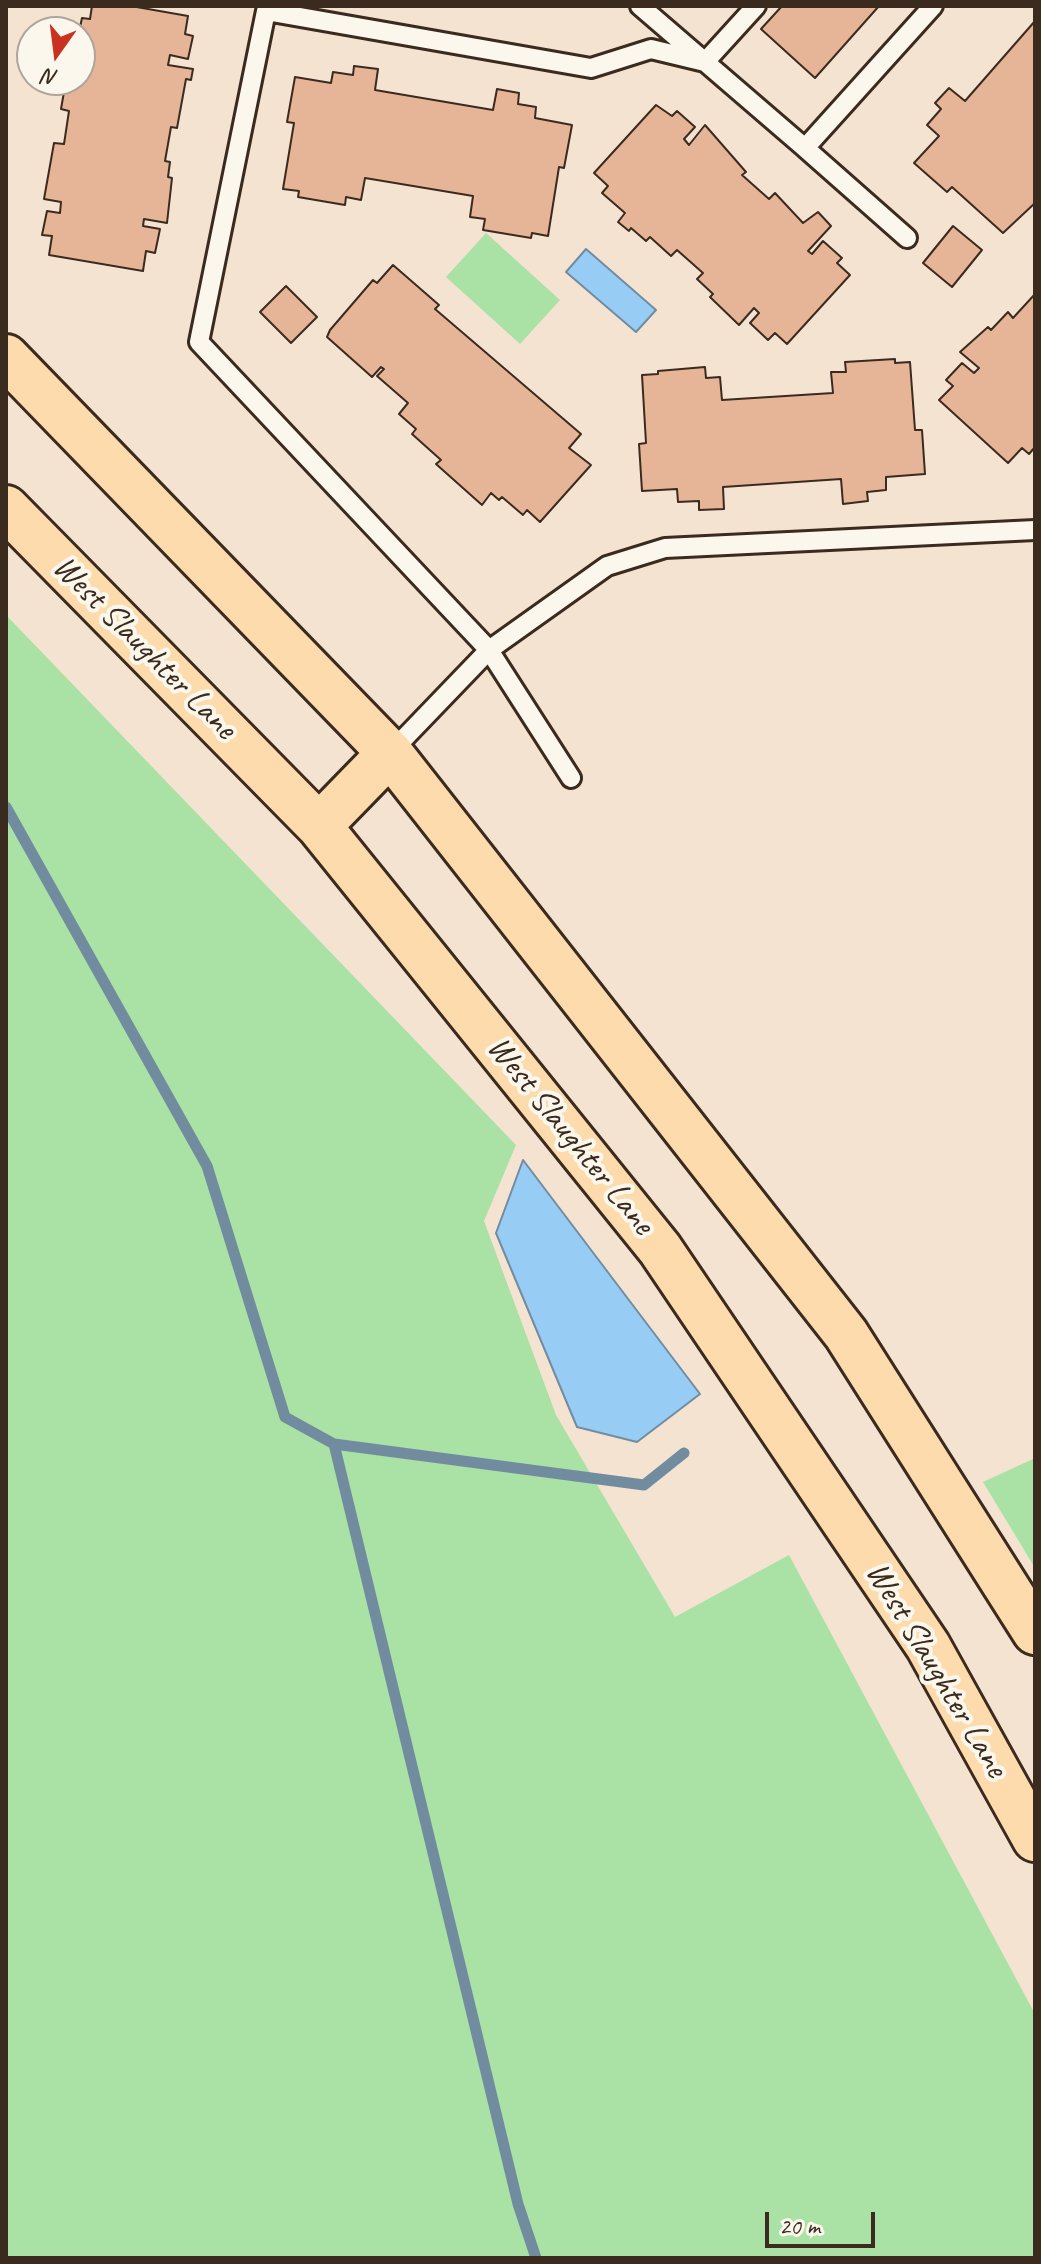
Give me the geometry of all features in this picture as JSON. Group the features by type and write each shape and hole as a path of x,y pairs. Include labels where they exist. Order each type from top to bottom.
{"main road":[{"path":"6,357 390,753 846,1334 1035,1632"},
{"name":"West Slaughter Lane","path":"6,508 319,826 660,1249 928,1646 1035,1839"},
{"path":"319,826 390,753"}],"lane":[{"path":"640,6 907,238"},
{"path":"705,62 756,6"},
{"path":"805,148 933,6"},
{"path":"571,778 489,650 199,342 269,9 591,68 651,49 705,62"},
{"path":"390,753 489,650 607,566 665,548 1035,530"}],"green space":[{"path":"486,233 560,300 520,344 446,277"},
{"path":"6,615 516,1145 484,1221 556,1415 675,1617 789,1555 1035,2014 1035,2258 6,2258"},
{"path":"1035,1458 1035,1568 983,1482"}],"water":[{"path":"586,249 656,310 636,332 566,272"},
{"path":"523,1160 700,1394 637,1442 577,1427 496,1233"}],"building":[{"path":"92,6 131,6 188,16 185,34 193,36 188,59 170,55 168,65 193,69 191,80 186,79 177,128 171,127 165,161 170,162 168,177 172,178 167,223 144,219 143,226 160,229 155,253 146,251 143,271 49,255 52,236 42,235 47,211 60,213 61,202 44,199 54,143 64,144 69,111 61,109 63,96 96,96 96,16 90,16"},
{"path":"782,6 879,6 815,78 761,29"},
{"path":"1035,21 1035,203 1003,233 952,187 947,192 914,163 939,136 927,125 941,109 935,103 949,88 965,101"},
{"path":"354,66 378,69 375,90 493,110 497,89 519,93 518,104 536,107 535,118 572,125 564,168 559,167 548,236 532,233 531,238 483,230 485,219 470,217 473,196 365,178 361,200 346,197 345,205 298,197 299,191 283,189 294,123 287,122 295,77 331,83 333,72 353,75"},
{"path":"656,105 672,116 677,111 695,127 684,139 689,145 705,125 746,172 742,175 769,199 775,193 803,223 818,212 831,226 808,251 812,254 823,241 842,258 837,263 850,275 787,344 775,333 768,340 750,323 759,313 754,308 739,325 710,297 713,294 697,279 703,273 677,250 671,256 650,237 646,241 631,228 629,231 618,222 625,213 602,193 608,186 594,173"},
{"path":"953,226 982,250 952,287 923,263"},
{"path":"393,265 439,305 435,309 581,434 569,448 591,465 540,522 527,510 523,515 502,497 499,500 491,493 482,505 436,464 441,460 412,434 416,429 399,414 408,403 377,376 384,369 381,367 372,377 327,337 373,280 377,283"},
{"path":"286,286 317,317 291,343 260,312"},
{"path":"1035,294 1035,447 1029,454 1022,448 1008,463 939,400 953,386 946,380 962,363 974,373 979,368 960,352 988,327 991,330 1008,312 1013,318"},
{"path":"895,359 895,363 910,362 915,430 922,430 925,474 886,477 886,490 867,492 868,501 843,504 841,479 723,487 724,509 699,510 699,501 678,502 677,489 642,491 639,444 646,443 642,375 705,367 706,378 720,377 722,400 833,393 831,372 846,372 845,362"}],"waterway":[{"path":"6,807 207,1166 285,1417 334,1444 518,2204 536,2258"},
{"path":"334,1444 644,1485 684,1453"}]}
